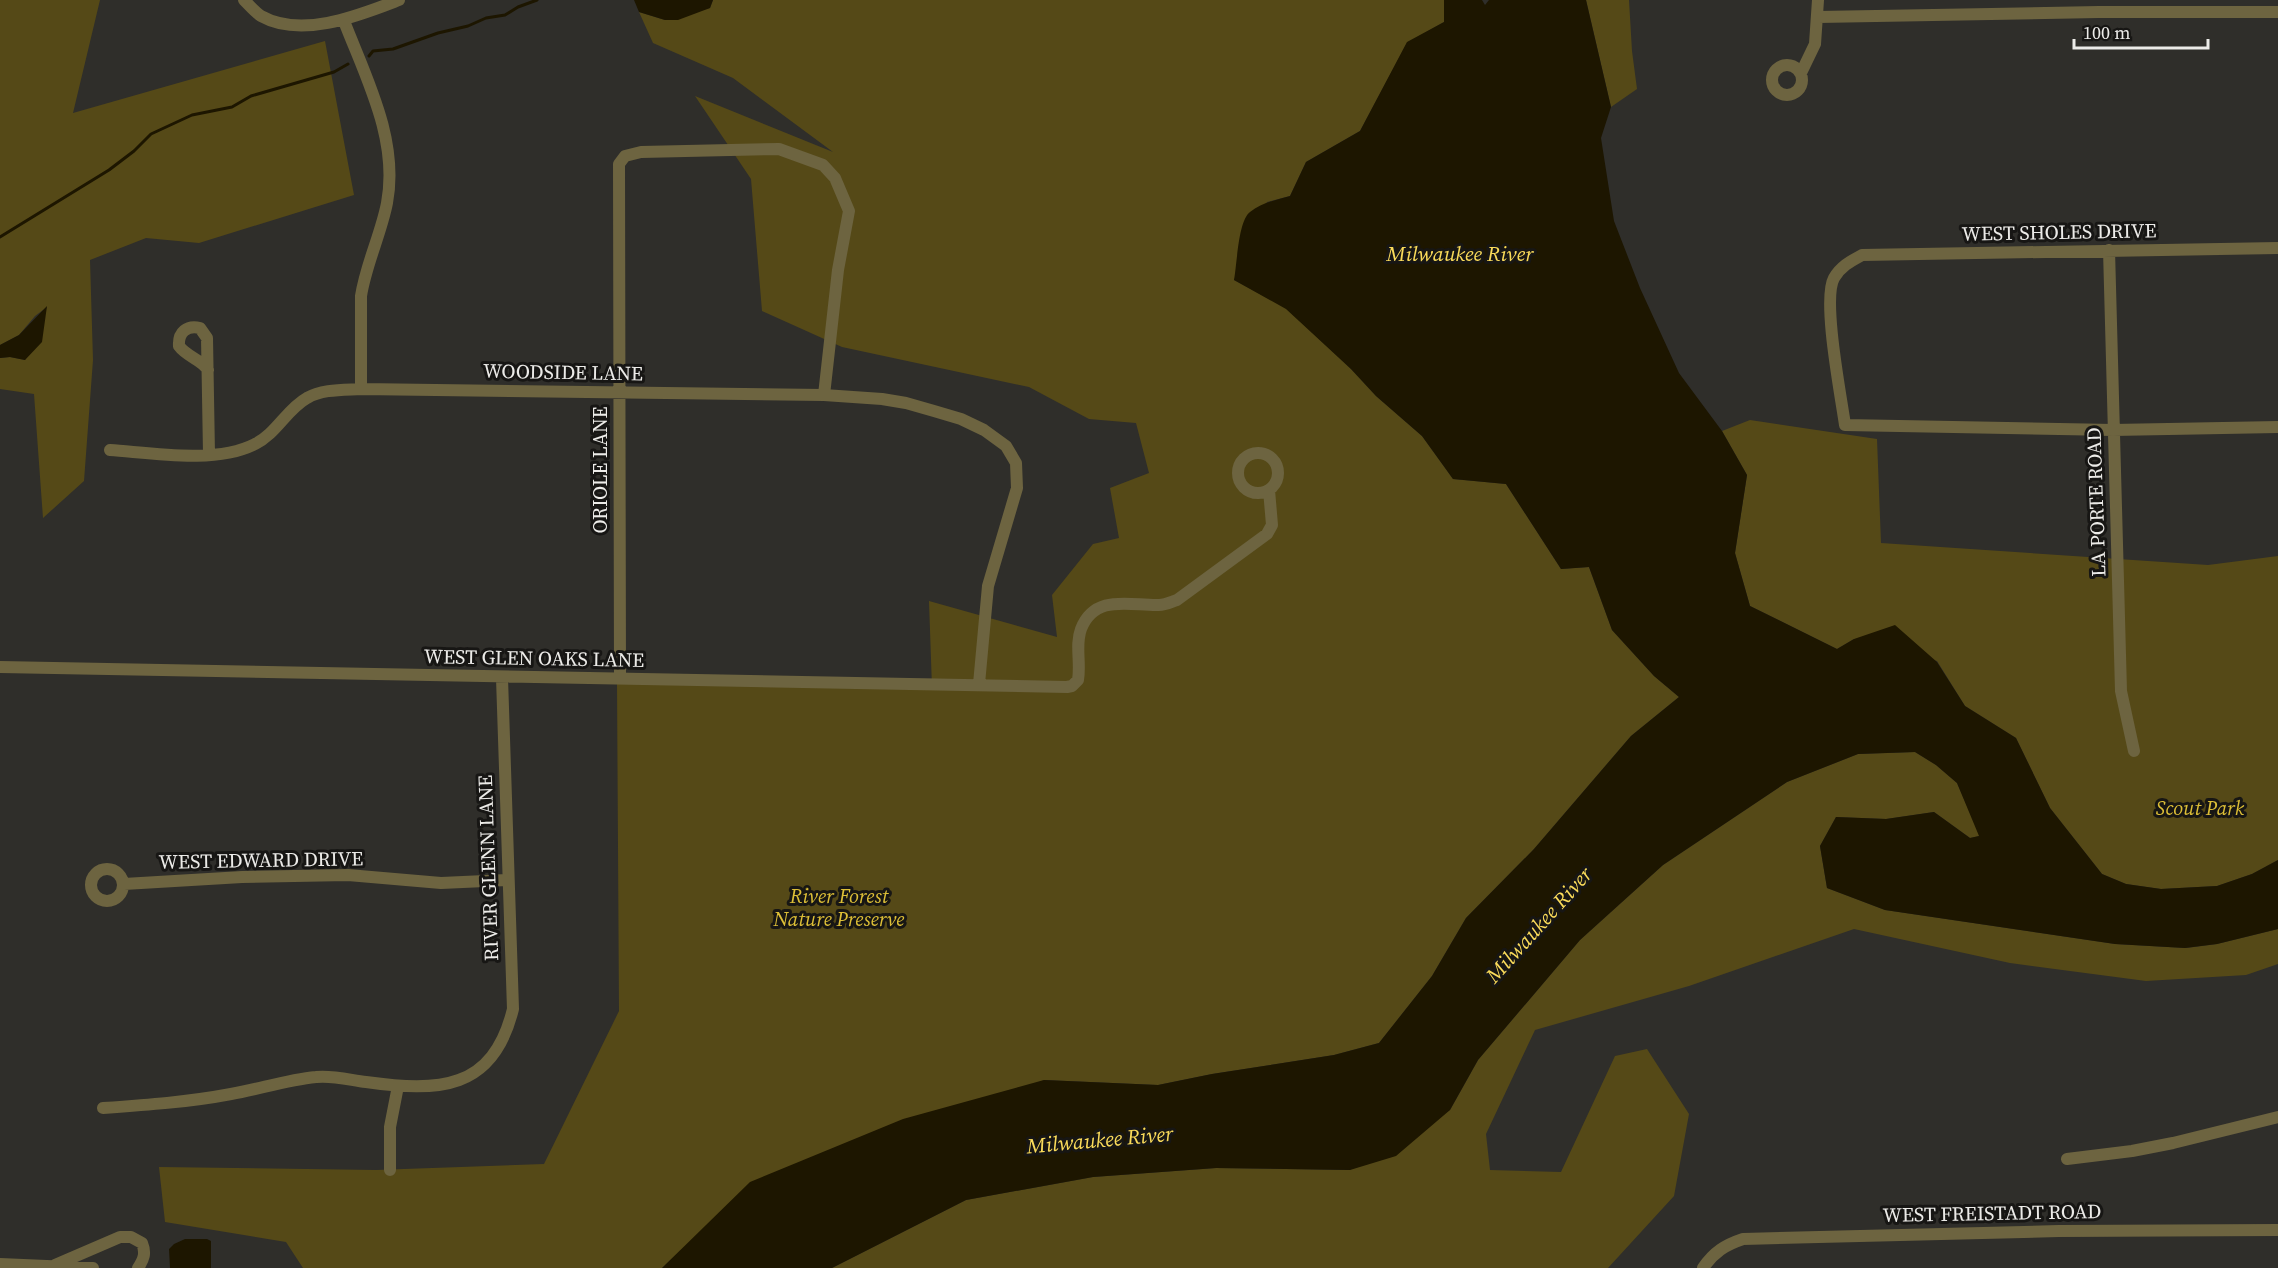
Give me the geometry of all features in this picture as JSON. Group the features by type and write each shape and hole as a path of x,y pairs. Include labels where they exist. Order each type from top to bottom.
{"street":[{"path":"244,0 261,16 285,24 344,21 399,0"},
{"path":"1801,73 1812,52 1818,17 1818,0"},
{"path":"1818,17 2099,6 2278,12"},
{"path":"344,21 381,119 390,158 387,202 362,296 361,388"},
{"name":"ORIOLE LANE","path":"620,678 619,164 625,156 641,152 779,149 823,165 835,178 849,211 838,270 824,395"},
{"name":"WEST SHOLES DRIVE","path":"2113,430 1845,425 1828,302 1833,280 1843,266 1862,255 2278,249"},
{"name":"LA PORTE ROAD","path":"2109,250 2121,691 2134,751"},
{"path":"208,370 208,454"},
{"name":"WOODSIDE LANE","path":"110,450 169,455 231,452 257,444 306,398 320,393 361,388 824,395 906,403 961,419 984,430 1006,446 1016,464 1017,488 988,586 979,684"},
{"path":"2113,430 2278,427"},
{"name":"WEST GLEN OAKS LANE","path":"0,667 1066,687 1072,686 1078,680 1079,642 1082,628 1090,616 1103,606 1123,602 1160,605 1177,600 1267,534 1272,525 1269,490"},
{"name":"RIVER GLENN LANE","path":"398,1086 438,1086 482,1068 496,1053 507,1031 513,1009 502,678"},
{"name":"WEST EDWARD DRIVE","path":"124,884 242,877 348,875 441,883 507,880"},
{"path":"103,1108 186,1101 233,1094 278,1082 320,1076 398,1086 390,1127 390,1170"},
{"path":"2067,1159 2173,1143 2278,1117"},
{"name":"WEST FREISTADT ROAD","path":"1703,1268 1725,1245 1743,1239 1783,1236 2278,1230"},
{"path":"56,1265 120,1237 130,1237 142,1243 144,1250 144,1260 138,1268"},
{"path":"0,1264 93,1268"}],"green space":[{"path":"0,0 100,0 73,113 325,41 354,195 199,243 146,238 90,260 93,360 84,481 43,518 34,394 0,389 0,358 25,360 47,307 35,316 19,335 0,345"},
{"name":"River Forest Nature Preserve","path":"713,0 1444,0 1444,22 1407,43 1360,131 1306,162 1290,196 1267,202 1234,280 1286,308 1351,369 1376,396 1422,436 1453,479 1506,484 1561,569 1589,567 1612,630 1654,676 1679,697 1631,736 1534,849 1466,918 1432,976 1379,1043 1334,1055 1158,1085 1044,1080 682,1249 662,1268 303,1268 286,1242 165,1222 159,1167 376,1170 544,1164 619,1011 617,683 932,688 929,601 1057,637 1052,595 1093,544 1119,538 1110,488 1149,473 1136,423 1089,419 1029,387 842,347 762,311 751,179 695,96 833,152 733,78 653,43 639,12 665,20 710,8"},
{"path":"1586,0 1629,0 1637,89 1611,107"},
{"name":"Scout Park","path":"1750,420 1877,439 1881,543 2208,565 2278,556 2278,860 2252,874 2217,886 2161,889 2126,884 2102,874 2050,808 2016,738 1965,706 1937,661 1854,639 1837,649 1750,606 1735,553 1747,475 1722,431"},
{"path":"1915,752 1936,765 1957,783 1980,836 1970,838 1934,812 1886,819 1836,817 1820,846 1827,888 1885,910 2115,944 2186,948 2217,944 2278,929 2278,964 2246,975 2146,981 2010,963 1854,929 1689,986 1535,1030 1486,1134 1490,1170 1561,1172 1615,1056 1647,1049 1689,1114 1674,1196 1608,1268 832,1268 966,1200 1093,1177 1216,1168 1350,1170 1450,1110 1478,1060 1580,940 1663,865 1787,782 1858,754"}],"water":[{"path":"634,0 713,0 710,8 678,20 665,20 639,12"},
{"name":"Milwaukee River","path":"1444,0 1482,0 1485,5 1489,0 1586,0 1611,107 1601,138 1614,221 1640,288 1679,373 1722,431 1747,475 1735,553 1750,606 1837,649 1854,639 1895,625 1937,662 1965,706 2016,738 2050,808 2102,874 2126,884 2161,889 2217,886 2252,874 2278,860 2278,929 2217,944 2185,948 2115,944 1885,910 1827,888 1820,846 1836,817 1886,819 1934,812 1970,838 1979,836 1957,783 1936,765 1915,752 1858,754 1787,782 1663,865 1580,940 1478,1060 1450,1110 1396,1156 1350,1170 1216,1168 1093,1177 966,1200 832,1268 662,1268 750,1182 903,1119 1044,1080 1158,1085 1334,1055 1379,1043 1432,976 1466,918 1534,849 1631,736 1679,697 1654,676 1612,630 1589,567 1561,569 1506,484 1453,479 1422,436 1376,396 1351,369 1286,309 1234,280 1240,234 1246,217 1259,206 1290,196 1306,162 1360,131 1407,42 1444,22"},
{"path":"47,306 42,342 25,360 0,358 0,345 19,335"},
{"path":"185,1239 211,1241 211,1268 170,1268 169,1249"}],"waterway":[{"path":"369,56 373,51 393,49 438,33 468,26 486,18 505,15 537,0"},
{"path":"0,237 109,170 134,151 151,134 192,115 232,107 251,96 334,72 348,64"}]}
